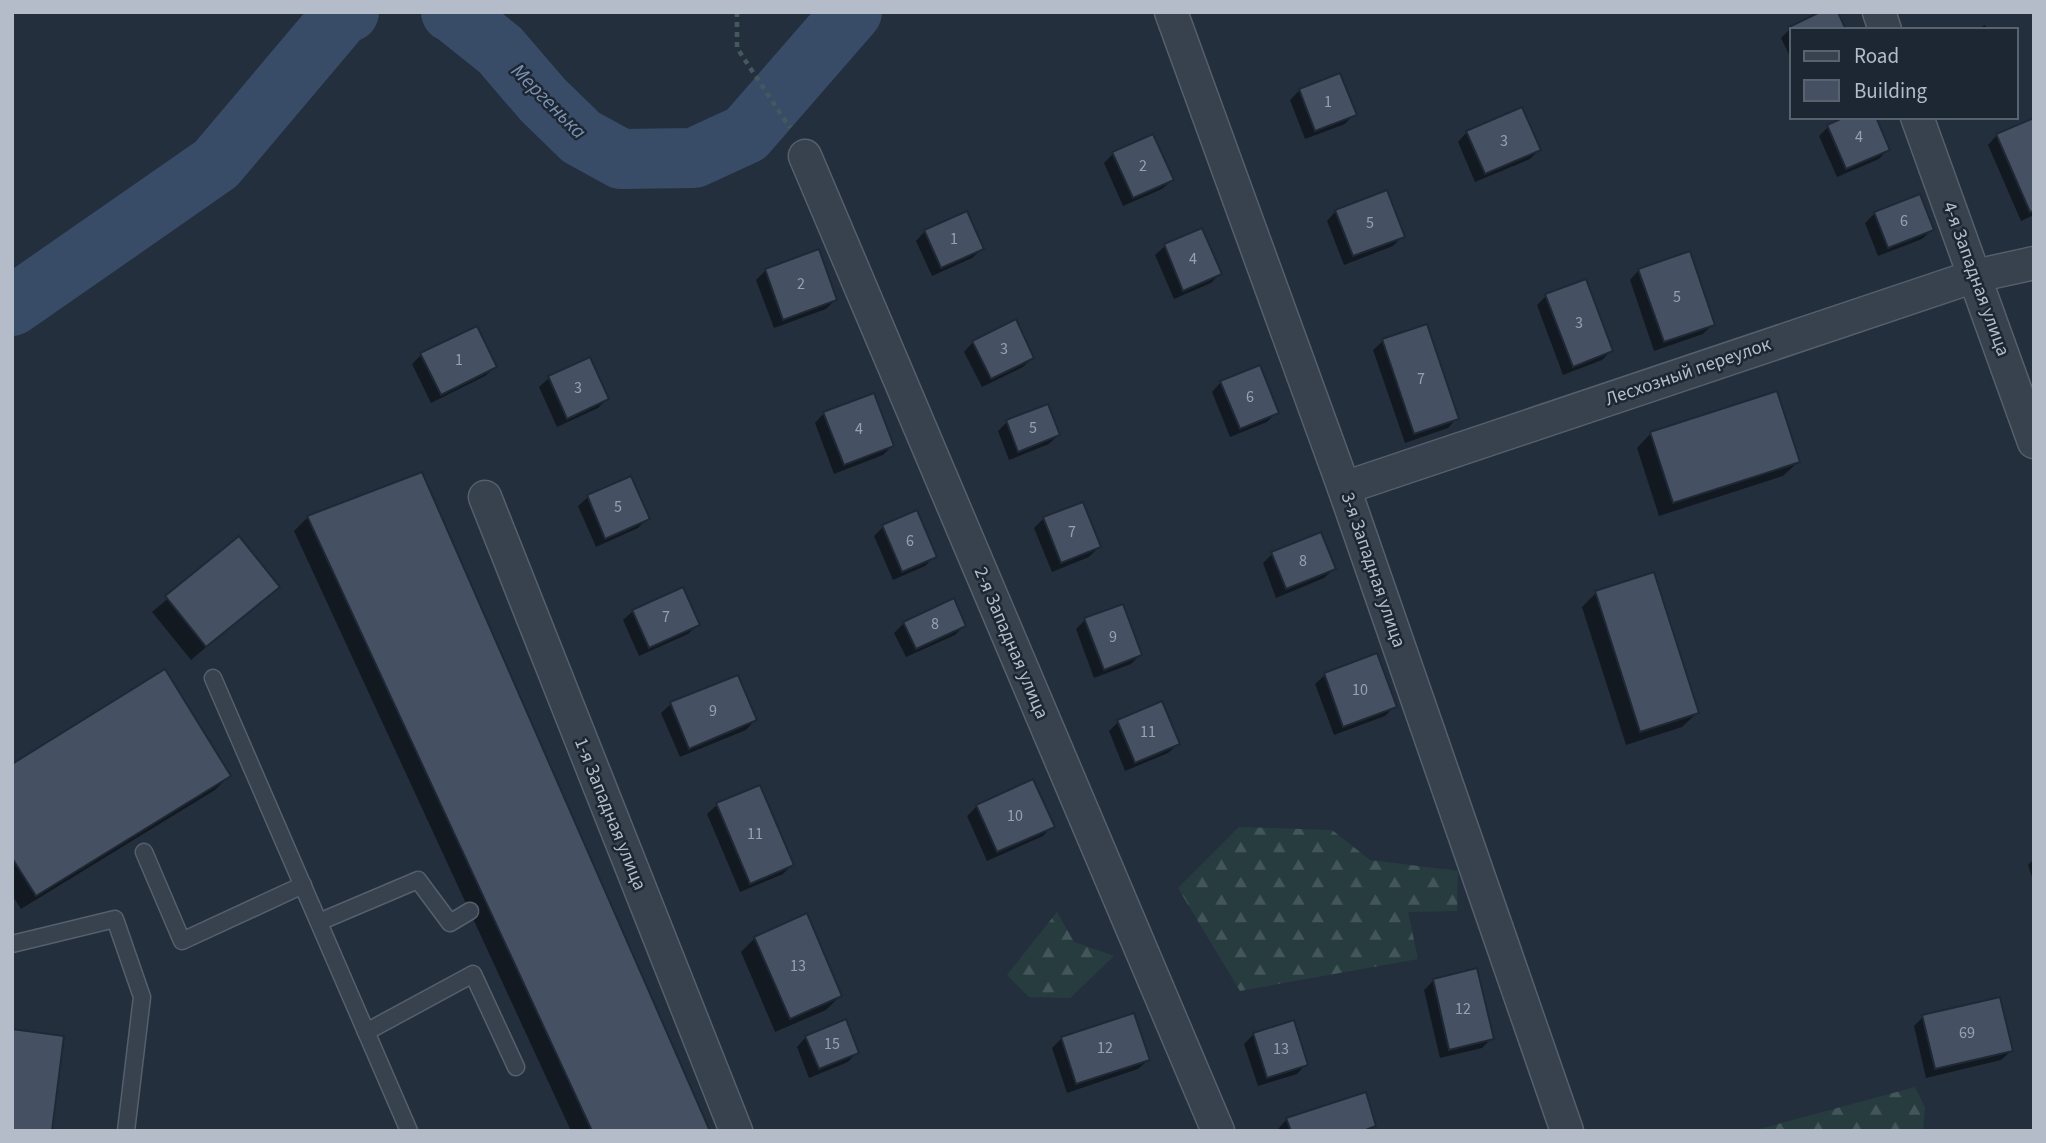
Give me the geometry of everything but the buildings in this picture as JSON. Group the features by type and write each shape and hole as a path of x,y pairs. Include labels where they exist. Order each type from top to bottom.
{"street":[{"name":"3-я Западная улица","path":"1171,12 1344,488 1567,1131"},
{"name":"4-я Западная улица","path":"1918,119 2034,442"},
{"name":"2-я Западная улица","path":"805,156 1218,1131"},
{"name":"Лесхозный переулок","path":"1344,488 1975,276 2034,263"},
{"name":"1-я Западная улица","path":"485,497 736,1131"}],"lane":[{"path":"213,678 409,1131"},
{"path":"144,852 182,940 303,885"},
{"path":"319,922 418,880 450,923 470,911"},
{"path":"12,944 115,919 142,997 126,1131"},
{"path":"366,1032 473,974 516,1067"}],"path":[{"path":"737,12 737,48 783,117"}],"green space":[{"path":"1239,827 1332,830 1370,860 1458,871 1457,911 1408,912 1418,959 1240,991 1178,888"},
{"path":"1057,912 1074,942 1114,956 1070,998 1029,997 1007,975"},
{"path":"1915,1087 1925,1107 1923,1131 1752,1131"}],"waterway":[{"name":"Мергенька","path":"12,306 216,164 341,16 349,12"},
{"name":"Мергенька","path":"451,12 500,50 543,100 581,137 621,159 694,158 746,134 852,12"}]}
